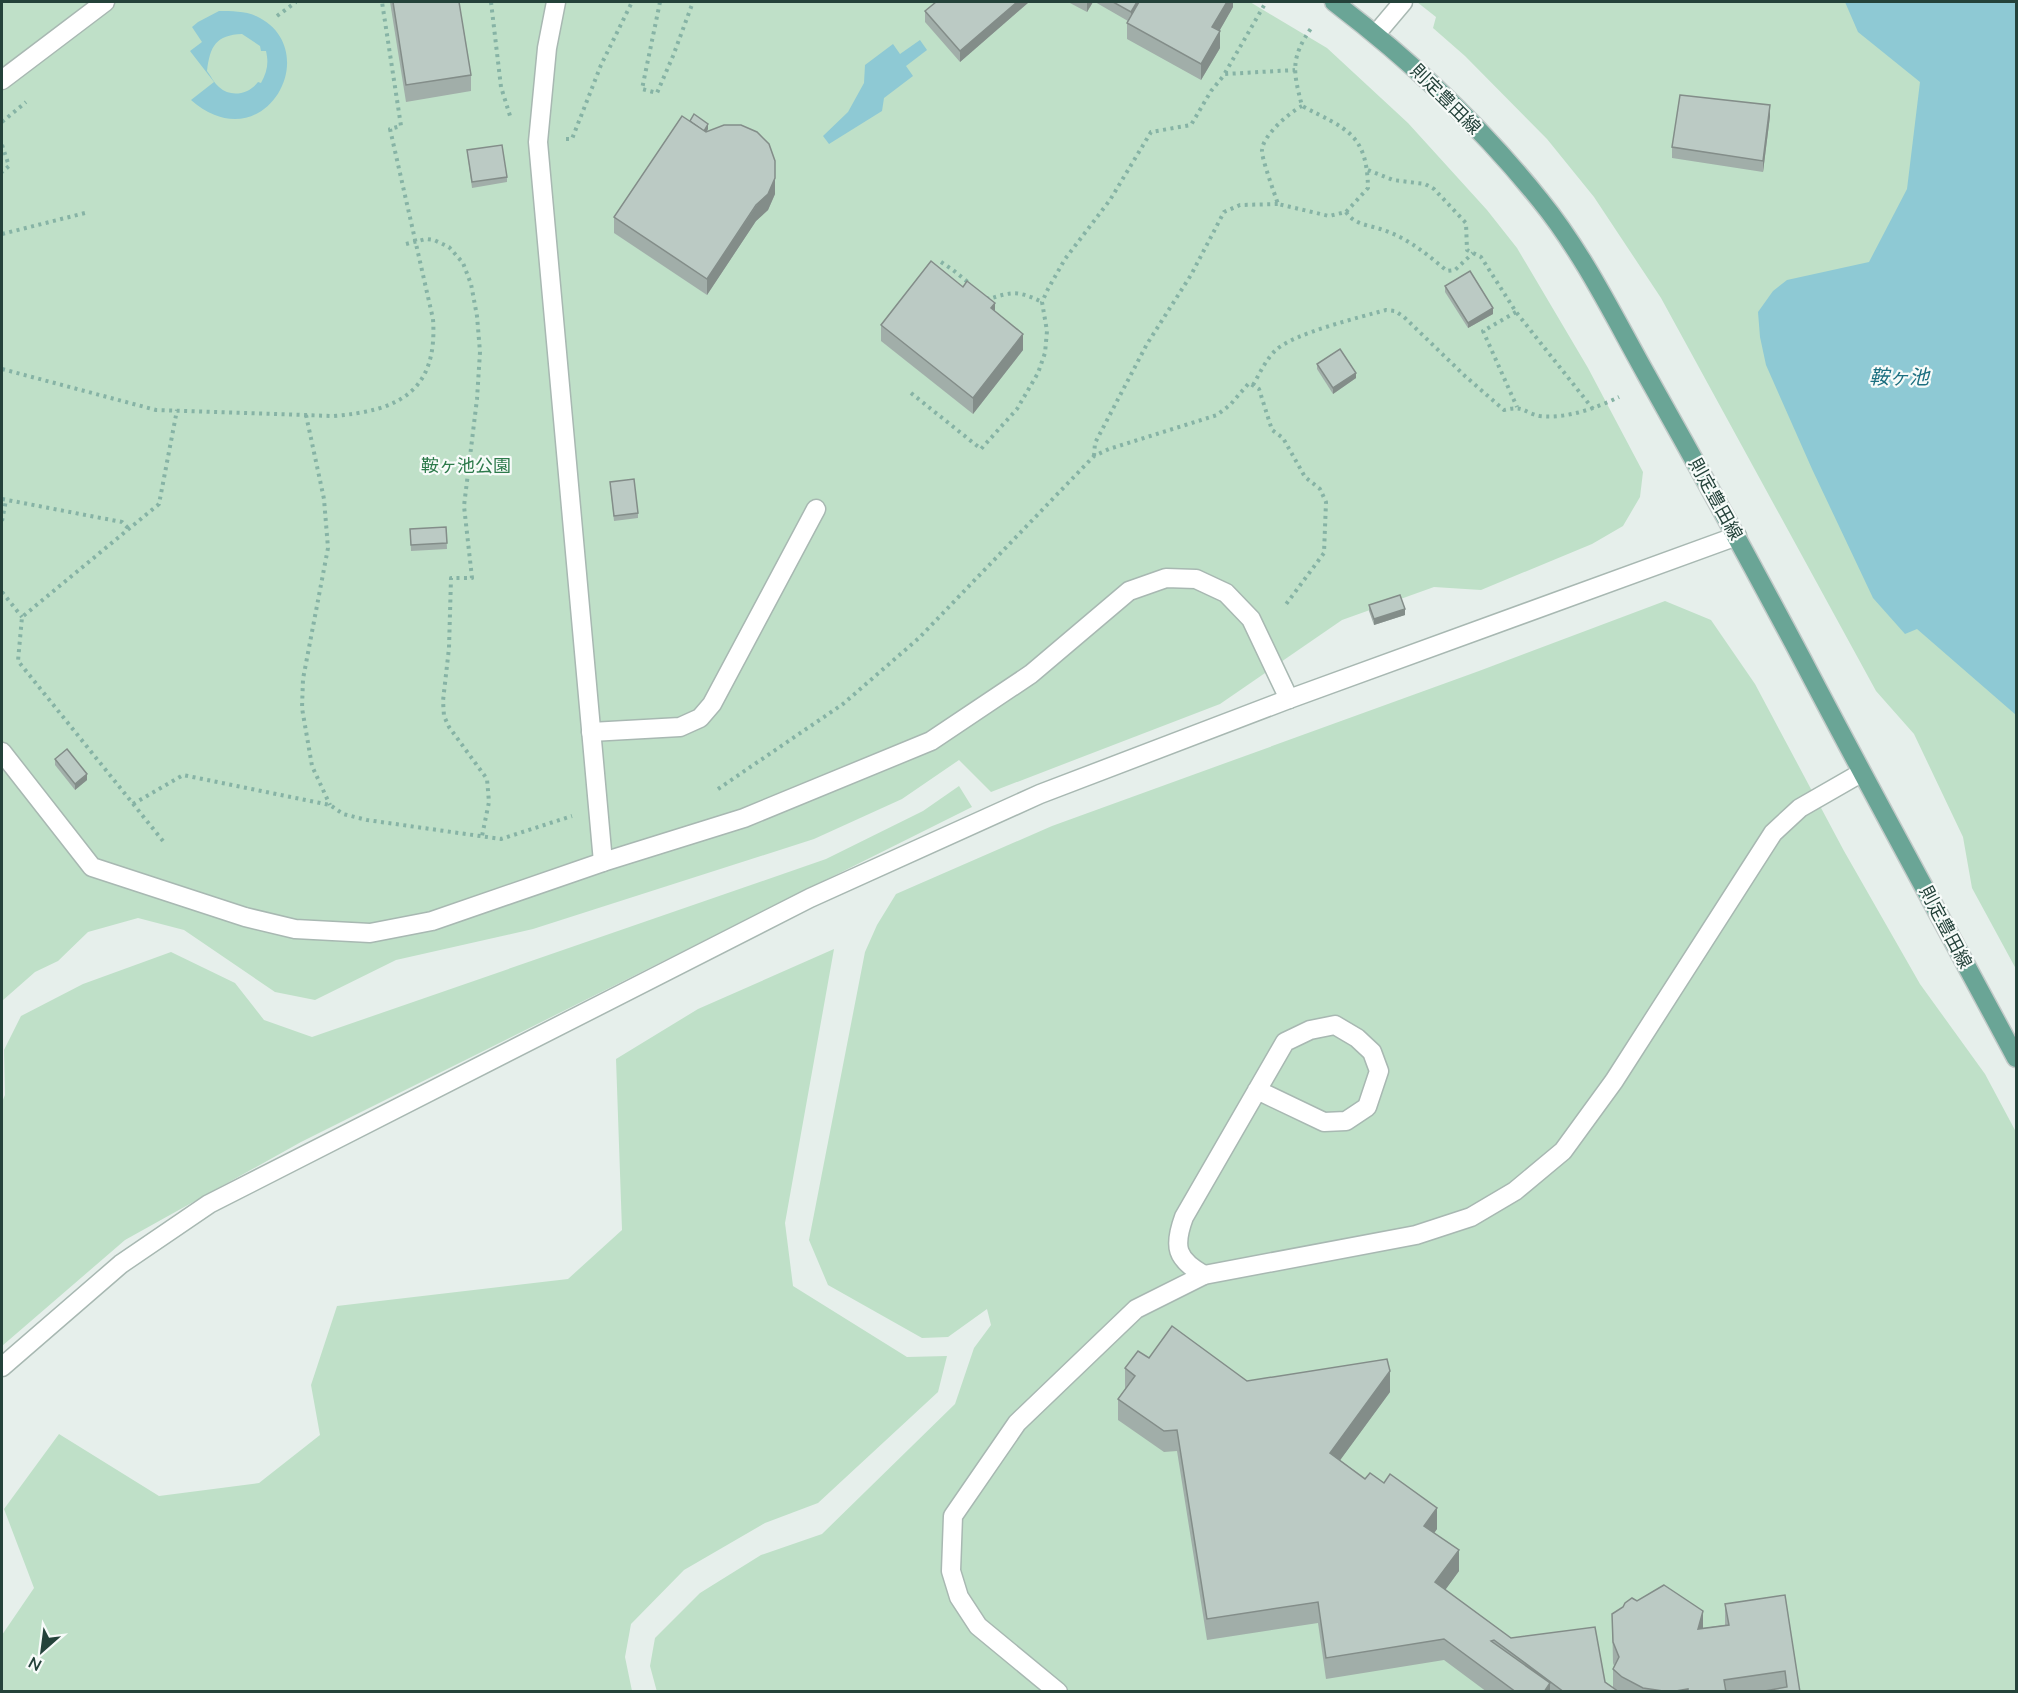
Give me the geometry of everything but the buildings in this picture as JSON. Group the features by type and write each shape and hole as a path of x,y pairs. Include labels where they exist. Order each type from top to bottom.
{"main road":[{"name":"則定豊田線","path":"1334,2 1376,34 1439,88 1541,201 1584,262 1737,536 1861,773 2016,1058"}],"street":[{"path":"2,80 105,2"},
{"path":"556,2 547,48 539,135 603,862"},
{"path":"1376,34 1403,2"},
{"path":"591,732 680,728 700,718 712,704 816,509"},
{"path":"2,1367 121,1264 209,1204 810,898 1040,794 1289,699 1737,536"},
{"path":"2,752 92,867 245,917 295,929 370,933 432,921 603,862 744,818 931,741 1031,674 1130,591 1166,578 1196,579 1226,594 1251,619 1289,699"},
{"path":"1058,1692 978,1626 959,1597 951,1571 953,1516 1017,1423 1136,1309 1204,1275 1416,1235 1471,1217 1515,1191 1563,1151 1614,1082 1773,833 1800,808 1861,773"},
{"path":"1204,1275 1191,1267 1178,1252 1177,1236 1184,1217 1257,1090 1285,1042 1310,1030 1335,1025 1357,1038 1372,1052 1379,1071 1367,1107 1346,1121 1324,1122 1257,1090"}],"path":[{"path":"277,16 296,2"},
{"path":"2,369 156,410 306,415 361,413 384,408 414,388 424,374 434,340 433,319 390,129 401,126 382,2"},
{"path":"491,2 501,87 515,132 572,140 601,65 632,2"},
{"path":"660,2 642,88 657,93 693,2"},
{"path":"911,393 981,449 1017,409 1038,373 1045,353 1047,331 1042,302 1065,260 1110,200 1151,132 1191,125 1211,91 1225,74 1266,2"},
{"path":"1094,456 1095,443 1148,344 1191,275 1224,212 1240,205 1278,204 1329,216 1346,212 1368,188 1368,170 1361,145 1343,127 1302,106 1294,74 1300,44 1312,27"},
{"path":"1225,74 1295,70"},
{"path":"2,122 26,102"},
{"path":"1278,204 1262,150 1267,137 1292,111 1302,106"},
{"path":"2,145 9,166 2,172"},
{"path":"1368,170 1393,180 1425,184 1434,189 1466,223 1467,250 1481,258 1516,312 1593,409"},
{"path":"2,234 90,212"},
{"path":"1346,212 1356,222 1387,231 1417,246 1447,271 1455,270 1473,253"},
{"path":"406,244 434,240 449,247 463,263 471,284 477,316 480,352 465,506 472,578 451,578 450,648 443,701 444,716 449,727 487,779 489,802 482,836"},
{"path":"941,262 975,290"},
{"path":"983,296 989,299 1011,292 1020,292 1042,302"},
{"path":"1253,385 1278,348 1305,335 1386,310 1395,311 1404,317 1504,410 1517,407 1540,416 1564,415 1593,409 1619,397"},
{"path":"1516,312 1483,331 1517,407"},
{"path":"718,789 843,704 919,638 1094,456 1109,449 1216,415 1230,405 1249,383 1258,389 1272,430 1283,438 1305,477 1320,489 1326,502 1324,553 1284,607"},
{"path":"22,617 159,504 177,410"},
{"path":"306,415 324,499 328,548 303,679 302,708 312,765 330,806"},
{"path":"2,521 4,499 122,522 129,529"},
{"path":"2,592 22,617 18,661 163,841"},
{"path":"133,804 183,775 330,806 343,814 367,820 501,839 598,807"}],"green space":[{"name":"鞍ヶ池公園","path":"2,2 1250,2 1327,48 1408,123 1487,210 1517,248 1588,368 1643,472 1640,497 1623,526 1592,544 1481,590 1434,587 1342,620 1220,704 991,792 959,760 902,799 814,839 533,929 396,960 315,1000 275,992 184,930 138,918 88,932 58,961 35,972 2,1001"},
{"path":"1417,2 2016,2 2016,969 1972,888 1963,837 1914,734 1876,691 1661,298 1594,197 1547,139 1465,56 1433,28 1436,17"},
{"path":"1665,601 1711,620 1755,684 1844,851 1920,984 1985,1074 2016,1132 2016,1691 657,1692 650,1666 655,1638 700,1593 761,1555 822,1534 955,1404 974,1348 991,1325 987,1309 948,1337 922,1338 828,1285 809,1240 865,952 877,925 896,894 1052,826"},
{"path":"959,786 972,807 301,1142 125,1240 2,1346 4,1050 21,1016 83,984 171,952 235,983 264,1020 312,1037 826,859 923,811"},
{"path":"834,949 785,1223 793,1286 907,1357 947,1356 938,1392 818,1503 765,1523 684,1570 631,1624 625,1657 632,1691 2,1691 2,1635 34,1588 4,1509 59,1434 159,1496 259,1483 320,1435 311,1385 337,1306 568,1279 622,1230 616,1059 698,1009"}],"water":[{"name":"鞍ヶ池","path":"1845,2 2016,2 2016,715 1917,629 1905,634 1873,598 1766,365 1758,312 1773,291 1787,280 1869,262 1907,189 1920,82 1858,32"},
{"path":"219,11 247,13 256,16 277,32 286,52 286,74 277,94 262,110 242,119 218,116 191,100 214,82 190,51 202,42 192,27","holes":["242,34 260,46 261,51 266,51 266,71 261,83 258,82 245,92 229,93 216,84 207,71 213,49 220,40 226,37"]},
{"path":"920,40 927,50 906,66 913,76 884,98 882,111 829,144 823,136 848,112 864,83 865,65 893,44 900,54"}]}
